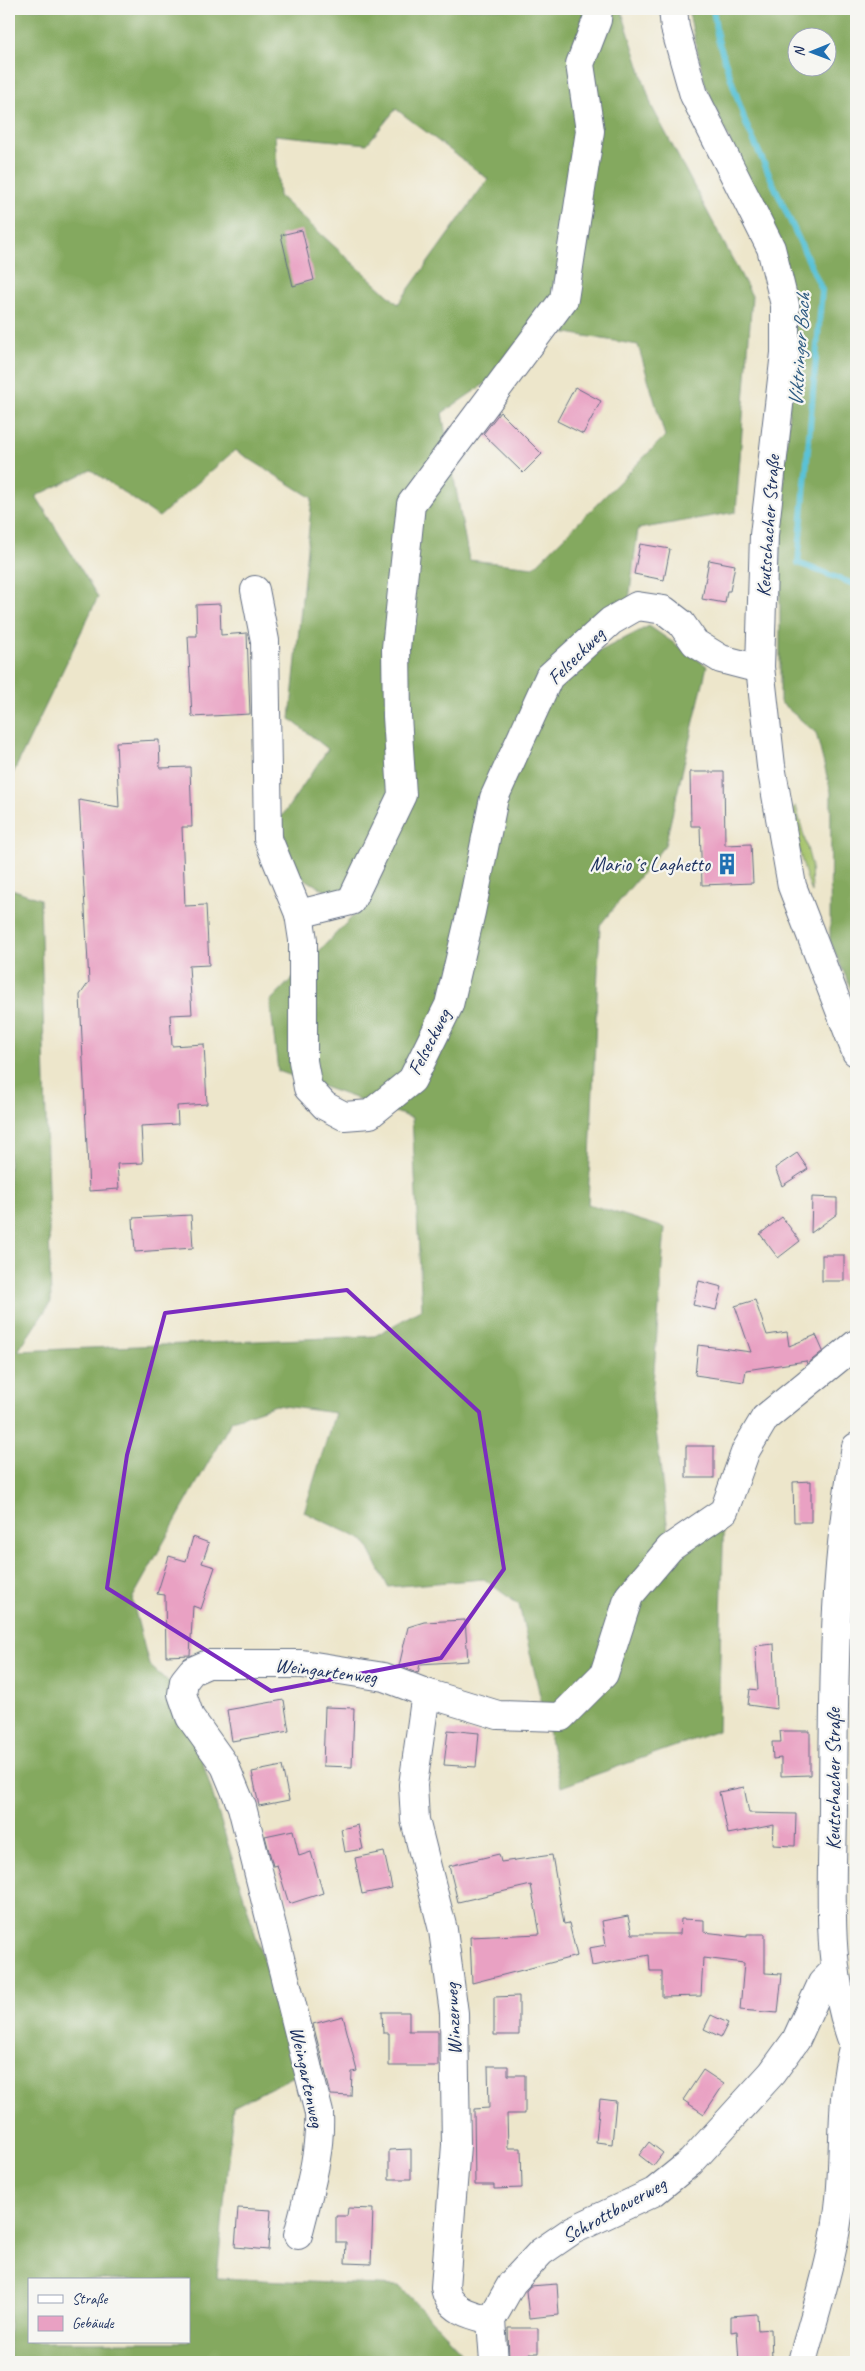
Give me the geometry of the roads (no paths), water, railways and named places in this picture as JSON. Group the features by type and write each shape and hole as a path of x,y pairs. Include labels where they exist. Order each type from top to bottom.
{"street":[{"path":"299,914 351,901 402,795 397,716 396,648 411,504 564,298 590,131 580,64 597,20 598,9"},
{"name":"Keutschacher Straße","path":"673,9 675,28 694,95 771,248 785,305 785,353 764,535 760,667 771,766 792,886 856,1052"},
{"name":"Felseckweg","path":"255,590 264,641 268,839 299,914 303,940 303,1061 308,1088 325,1106 344,1116 370,1114 412,1080 448,1006 471,912 494,798 549,677 612,621 638,606 664,610 681,623 695,643 721,659 760,667"},
{"name":"Weingartenweg","path":"298,2235 317,2160 320,2134 318,2113 242,1807 225,1766 190,1717 182,1694 184,1681 192,1671 208,1664 302,1664 384,1677 426,1693 498,1715 561,1717 604,1674 629,1596 670,1548 724,1511 746,1450 765,1418 856,1344"},
{"name":"Keutschacher Straße","path":"855,2047 844,2014 834,1972 832,1930 834,1655 846,1498 856,1447"},
{"name":"Winzerweg","path":"426,1693 413,1785 415,1820 443,1930 454,2013 456,2145 445,2286 446,2297 451,2304 472,2316 492,2320"},
{"name":"Schrottbauerweg","path":"492,2320 512,2283 541,2252 572,2230 654,2192 691,2162 772,2073 796,2040 822,1983 834,1972"},
{"path":"802,2362 836,2230 840,2199 847,2067 855,2047"},
{"path":"492,2320 494,2362"}],"waterway":[{"name":"Viktringer Bach","path":"713,9 718,40 746,124 822,290 798,563 856,585"}],"place":[{"name":"Mario´s Laghetto","path":"727,864"}]}
